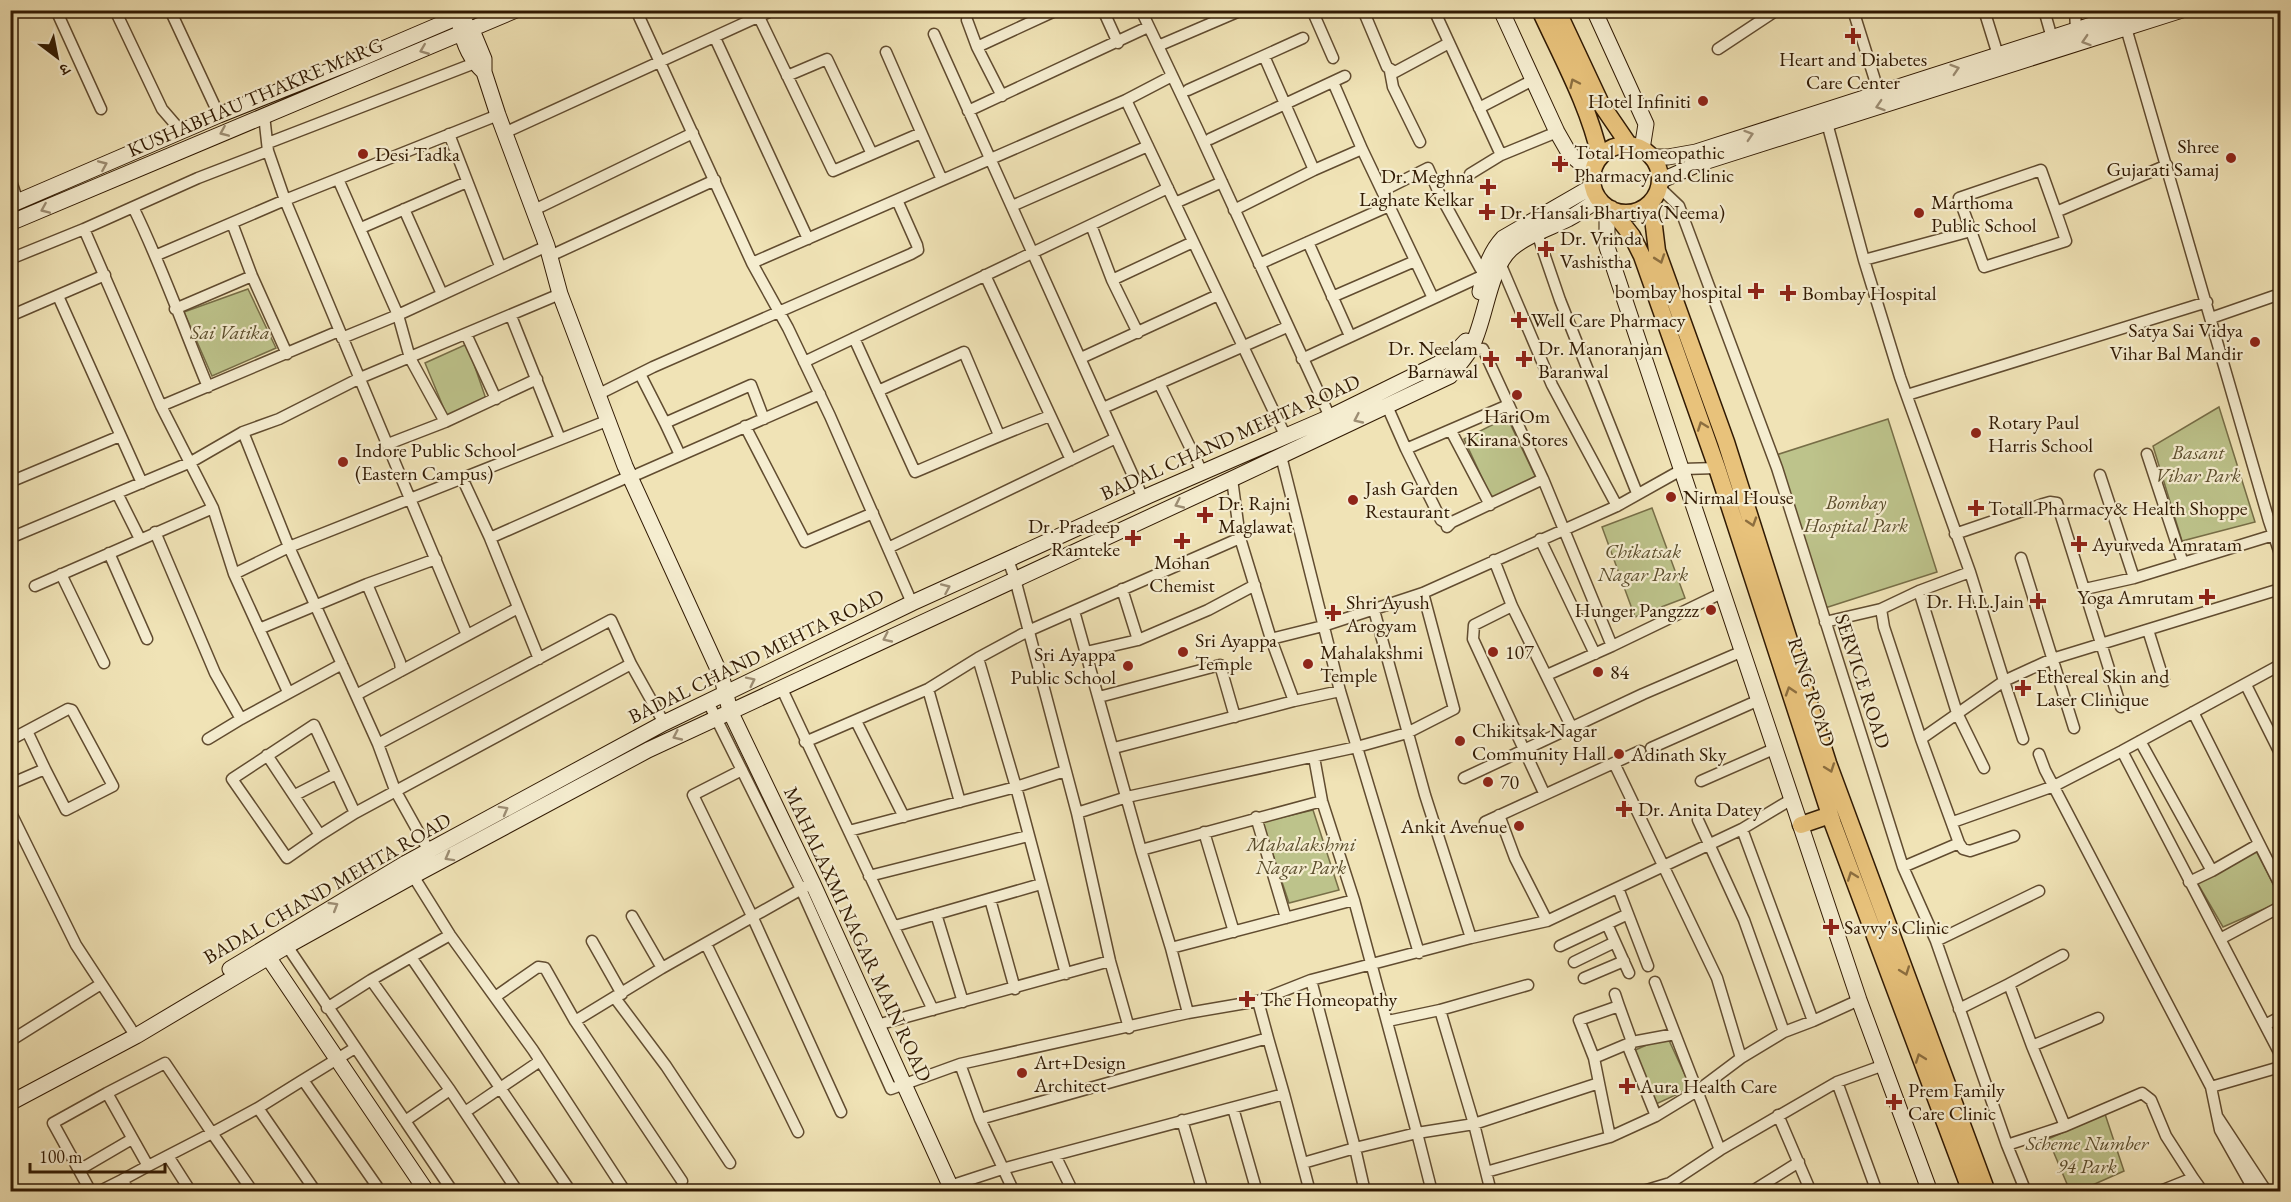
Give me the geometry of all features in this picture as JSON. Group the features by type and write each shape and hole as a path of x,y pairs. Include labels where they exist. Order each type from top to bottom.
{"main road":[{"path":"1540,10 1595,132 1600,158 1601,195 1632,212 1651,202 1660,184 1659,172 1600,104 1557,10"},
{"path":"1600,158 1608,150 1618,146 1641,150"},
{"name":"RING ROAD","path":"1601,195 1632,236 1642,256 1717,468 1830,815 1971,1191"},
{"name":"RING ROAD","path":"1651,202 1657,251 1726,442 1828,763 1988,1191"},
{"path":"1801,825 1830,815"}],"street":[{"path":"56,10 101,109"},
{"path":"115,10 162,109 181,131"},
{"path":"170,10 219,115"},
{"name":"KUSHABHAU THAKRE MARG","path":"14,203 219,115 357,60 458,14 474,10"},
{"name":"KUSHABHAU THAKRE MARG","path":"10,223 516,10"},
{"path":"636,10 752,263 780,313 820,394 912,603"},
{"path":"504,133 661,63 772,10"},
{"path":"977,47 1057,10"},
{"path":"1103,10 1118,43"},
{"path":"1141,10 1330,417"},
{"path":"1158,46 1242,10"},
{"path":"1312,10 1333,58"},
{"path":"1362,10 1420,142"},
{"path":"1434,10 1501,155"},
{"path":"1501,10 1557,132 1569,153 1601,195 1606,247 1724,592 1859,1000 1930,1191"},
{"path":"1594,10 1646,124 1641,150 1668,157 1696,152 2076,30 2129,18 2182,10"},
{"path":"1718,49 1776,10"},
{"path":"1853,10 1879,93"},
{"path":"1984,10 1998,55"},
{"path":"2044,10 2052,38"},
{"path":"2075,10 2076,30"},
{"path":"458,14 467,32"},
{"path":"759,17 833,171 921,133"},
{"path":"1660,184 1701,163 1827,123 2129,18"},
{"path":"2129,18 2167,165 2277,534 2280,554"},
{"path":"968,20 977,47 1002,96"},
{"path":"968,111 1118,43 1148,27"},
{"name":"MAHALAXMI NAGAR MAIN ROAD","path":"467,32 484,59 479,68 534,210 560,294 609,420 722,678 730,711 807,887 905,1082 952,1189"},
{"path":"934,34 1143,498"},
{"path":"715,38 808,239"},
{"path":"1188,90 1303,38"},
{"path":"1390,71 1395,72 1449,43"},
{"path":"886,52 942,180"},
{"path":"1264,56 1314,170"},
{"path":"788,76 827,59 872,154"},
{"path":"10,259 84,229 268,147 479,68"},
{"path":"752,263 1126,100 1172,76"},
{"path":"1210,139 1345,76"},
{"path":"1479,108 1533,80"},
{"path":"1333,82 1362,149 1433,298"},
{"path":"1126,100 1286,437"},
{"path":"264,115 268,147 285,200 467,635"},
{"path":"157,255 285,200 498,115"},
{"path":"1827,123 1864,260 1900,377 1970,572 2023,739"},
{"path":"1470,174 1501,155 1557,132"},
{"path":"534,210 693,133"},
{"path":"449,134 500,266"},
{"path":"1012,206 1148,146"},
{"path":"1234,210 1362,149"},
{"path":"2056,212 2167,165"},
{"path":"1302,359 1484,275 1439,193 1428,168 1382,191"},
{"path":"2041,170 2056,212 2066,241 1984,267 1959,198 2041,170"},
{"path":"10,178 14,203"},
{"path":"338,179 398,315 410,358 445,422"},
{"path":"161,406 286,354 398,315 500,266 548,251 715,180"},
{"path":"361,228 467,182"},
{"path":"1175,203 1222,182"},
{"name":"SERVICE ROAD","path":"1660,184 1679,206 1777,468 1903,867 1936,941 2007,1144 2026,1191"},
{"path":"804,362 1168,188"},
{"path":"623,1188 540,1061 450,935 410,870 730,711 1450,376 1471,348 1495,261 1495,248 1503,238 1601,195"},
{"name":"BADAL CHAND MEHTA ROAD","path":"10,1092 130,1029 266,953 410,870 429,851 664,723 912,603 1143,498 1330,417 1450,358 1465,343 1474,320 1484,275 1495,261 1538,233 1569,218 1601,195"},
{"path":"599,394 833,287 911,254 918,249 897,200"},
{"path":"1259,264 1389,206"},
{"path":"133,207 157,255 175,309 208,387"},
{"path":"404,209 442,294"},
{"path":"232,223 286,354"},
{"path":"1091,225 1112,280 1138,333"},
{"path":"84,229 161,406 213,508 234,574 288,692"},
{"path":"1864,260 1971,231"},
{"path":"1538,233 1560,300 1637,493"},
{"path":"1112,280 1193,242"},
{"path":"1308,242 1350,336"},
{"path":"1332,297 1415,261"},
{"path":"1495,261 1552,385 1617,506"},
{"path":"10,316 105,275"},
{"path":"985,275 1071,460"},
{"path":"175,309 252,276"},
{"path":"10,538 191,462 243,432 279,419 360,378 560,294"},
{"path":"2211,318 2280,294"},
{"path":"1081,358 1218,295"},
{"path":"58,296 142,483"},
{"path":"1907,394 2207,302"},
{"path":"511,316 560,439"},
{"path":"1102,408 1287,327"},
{"path":"466,334 496,399"},
{"path":"855,338 915,472 999,435 1050,416"},
{"path":"1471,348 1483,349 1543,479 1612,646"},
{"path":"878,391 964,352 999,435"},
{"path":"640,374 680,455"},
{"path":"388,444 445,422 537,379"},
{"path":"1159,383 1202,472"},
{"path":"665,423 751,386 764,418"},
{"path":"490,538 820,394"},
{"path":"1406,449 1508,405"},
{"path":"1387,406 1441,520 1448,526 1543,479"},
{"path":"234,574 289,547 463,480 609,420"},
{"path":"746,426 805,542 873,513"},
{"path":"1451,431 1490,505"},
{"path":"243,432 289,547 378,744 395,790 429,851"},
{"path":"10,482 120,436"},
{"path":"888,548 1116,438"},
{"path":"2147,454 2183,562"},
{"path":"1281,456 1340,691 1419,953"},
{"path":"1271,639 1323,626 1423,593 1617,506 1637,493 1683,470 1717,468"},
{"path":"2100,475 2134,578"},
{"path":"1232,479 1240,538 1271,639 1294,701"},
{"path":"463,480 490,538 539,658"},
{"path":"117,493 140,539"},
{"path":"1955,534 2043,504 2057,503 2121,707"},
{"path":"35,586 213,508"},
{"path":"155,532 215,673 241,719"},
{"path":"2085,590 2134,578 2277,534"},
{"path":"805,742 928,688 1028,631 1240,538"},
{"path":"1540,539 1595,654"},
{"path":"109,553 147,639"},
{"path":"2021,558 2074,728"},
{"path":"259,629 367,584 436,559"},
{"path":"1008,560 1016,579 1077,813 1110,961 1129,1028"},
{"path":"1494,560 1512,606 1571,726"},
{"path":"1825,622 1881,609 1919,591 1970,572"},
{"path":"61,574 104,663"},
{"path":"367,584 400,662 401,671"},
{"path":"1086,652 1138,640 1208,610 1255,585"},
{"path":"1122,589 1138,640"},
{"path":"1920,739 2004,681 2052,659 2280,589"},
{"path":"1919,591 1957,713 1984,768"},
{"path":"1547,675 1724,592"},
{"path":"1077,813 1127,797 1357,747 1407,733 1454,709 1423,593"},
{"path":"1512,606 1474,625 1473,639 1544,793"},
{"path":"356,695 518,608"},
{"path":"1881,609 1884,627 1920,739 1959,843 1964,849 1970,851 2014,836"},
{"path":"1374,610 1407,733 1471,938"},
{"path":"1074,611 1188,1013"},
{"path":"378,744 611,620 631,664 664,723"},
{"path":"2148,630 2164,681"},
{"path":"1464,778 1571,726 1743,651"},
{"path":"978,658 1017,787 1066,974"},
{"path":"208,739 288,692 342,664"},
{"path":"355,813 314,725 232,778 287,858 320,835 395,790 631,664"},
{"path":"1099,697 1220,665 1235,717"},
{"path":"1953,822 2054,786 2280,665"},
{"path":"2246,685 2280,753"},
{"path":"781,687 933,1010"},
{"path":"928,688 960,802"},
{"path":"1114,748 1340,691"},
{"path":"1652,748 1759,700"},
{"path":"708,702 742,770 807,887 891,1089 905,1082 960,1064 1188,1013 1258,1001 1311,980 1471,938 1547,921 1742,829 1792,799"},
{"path":"10,740 27,731 68,710 72,710 113,786 66,810 27,731"},
{"path":"2193,712 2280,885"},
{"path":"856,721 904,817"},
{"path":"2140,741 2211,871"},
{"path":"1701,781 1776,748"},
{"path":"1485,822 1640,751"},
{"path":"2122,751 2280,1054"},
{"path":"2039,754 2211,1087 2220,1130 2255,1191"},
{"path":"267,755 320,835"},
{"path":"1314,757 1322,801 1354,900 1432,1191"},
{"path":"1614,763 1717,978 1742,1058"},
{"path":"10,784 45,769"},
{"path":"742,770 693,795 753,916 841,1112"},
{"path":"849,831 1017,787 1065,771"},
{"path":"295,795 336,774"},
{"path":"1141,850 1256,817 1322,801"},
{"path":"10,811 76,945 130,1029"},
{"path":"1499,815 1515,858 1547,921"},
{"path":"1256,817 1286,918"},
{"path":"1698,820 1744,920 1784,1032"},
{"path":"1742,829 1813,1022"},
{"path":"1203,832 1234,932"},
{"path":"869,876 1028,836"},
{"path":"1903,867 1959,843"},
{"path":"2189,882 2259,844"},
{"path":"895,926 1041,884"},
{"path":"574,1021 619,996 662,968 807,887"},
{"path":"1618,888 1648,966"},
{"path":"1936,941 2038,891"},
{"path":"990,899 1015,989"},
{"path":"1171,948 1354,900"},
{"path":"2220,939 2280,907"},
{"path":"936,914 963,1002"},
{"path":"1560,946 1628,914"},
{"path":"632,916 662,968"},
{"path":"1607,924 1629,973"},
{"path":"327,1008 450,935"},
{"path":"592,941 619,996 730,1163"},
{"path":"284,942 453,1191"},
{"path":"1574,962 1615,942"},
{"path":"706,944 798,1132"},
{"path":"10,1103 136,1036 266,953 336,1060 427,1191"},
{"path":"1959,1008 2063,955"},
{"path":"411,957 571,1191"},
{"path":"877,1025 1015,989 1110,961"},
{"path":"1584,978 1624,962"},
{"path":"495,997 538,967 544,968 574,1021 682,1181"},
{"path":"371,980 450,1090 518,1191"},
{"path":"1311,980 1365,1191"},
{"path":"1655,982 1720,1150"},
{"path":"10,1041 101,984"},
{"path":"2009,984 2065,1126"},
{"path":"1388,1021 1440,1010 1528,985"},
{"path":"1615,994 1632,1042 1629,1049 1656,1116"},
{"path":"1486,1172 1610,1137 1656,1116 1784,1032 1813,1022 1859,1000"},
{"path":"1258,1001 1311,1191"},
{"path":"1610,1137 1594,1058 1579,1020 1619,1006"},
{"path":"1440,1010 1474,1124 1491,1191"},
{"path":"2265,1025 2280,1017"},
{"path":"2032,1046 2098,1018"},
{"path":"1594,1058 1632,1042 1675,1034"},
{"path":"980,1119 1268,1038"},
{"path":"98,1191 212,1133 355,1048"},
{"path":"465,1112 540,1061"},
{"path":"91,1191 52,1123 165,1063 253,1191"},
{"path":"960,1064 980,1119 1014,1191"},
{"path":"1640,1191 1672,1187 1720,1150 1778,1115 1837,1082 1884,1065"},
{"path":"2211,1087 2280,1067"},
{"path":"303,1080 381,1191"},
{"path":"1837,1082 1877,1191"},
{"path":"1303,1163 1417,1133 1474,1124 1599,1083"},
{"path":"405,1121 450,1090"},
{"path":"107,1093 148,1166"},
{"path":"2007,1144 2065,1126 2142,1093 2151,1100 2166,1136 2203,1191"},
{"path":"952,1189 1002,1169 1284,1094"},
{"path":"258,1107 316,1191"},
{"path":"1233,1108 1257,1191"},
{"path":"1778,1115 1811,1191"},
{"path":"2217,1116 2267,1191"},
{"path":"1182,1120 1203,1191"},
{"path":"80,1170 132,1139"},
{"path":"1055,1155 1073,1191"},
{"path":"168,1156 191,1191"},
{"path":"1750,1191 1799,1162"},
{"path":"2158,1191 2193,1178"},
{"path":"122,1180 130,1191"}],"green space":[{"name":"Sai Vatika","path":"248,289 276,348 212,376 184,312"},
{"path":"467,344 486,399 447,416 425,363"},
{"name":"Basant Vihar Park","path":"2219,407 2255,522 2182,541 2153,446"},
{"path":"1508,419 1536,478 1492,499 1464,439"},
{"name":"Bombay Hospital Park","path":"1888,419 1937,572 1825,608 1776,455"},
{"name":"Chikatsak Nagar Park","path":"1652,508 1685,598 1635,617 1602,527"},
{"name":"Mahalakshmi Nagar Park","path":"1313,810 1339,890 1289,903 1262,822"},
{"path":"2255,849 2280,897 2280,902 2223,927 2195,879"},
{"path":"1667,1036 1691,1088 1656,1104 1633,1051"},
{"name":"Scheme Number 94 Park","path":"2105,1114 2124,1171 2079,1191 2070,1191 2048,1139"}],"place":[{"name":"Heart and Diabetes Care Center","path":"1853,36"},
{"name":"Hotel Infiniti","path":"1703,101"},
{"name":"Desi Tadka","path":"363,154"},
{"name":"Shree Gujarati Samaj","path":"2231,158"},
{"name":"Total Homeopathic Pharmacy and Clinic","path":"1560,164"},
{"name":"Dr. Meghna Laghate Kelkar","path":"1488,187"},
{"name":"Dr. Hansali Bhartiya(Neema)","path":"1487,212"},
{"name":"Marthoma Public School","path":"1919,213"},
{"name":"Dr. Vrinda Vashistha","path":"1546,249"},
{"name":"bombay hospital","path":"1756,291"},
{"name":"Bombay Hospital","path":"1788,293"},
{"name":"Well Care Pharmacy","path":"1519,320"},
{"name":"Satya Sai Vidya Vihar Bal Mandir","path":"2255,342"},
{"name":"Dr. Neelam Barnawal","path":"1491,359"},
{"name":"Dr. Manoranjan Baranwal","path":"1524,359"},
{"name":"HariOm Kirana Stores","path":"1517,395"},
{"name":"Rotary Paul Harris School","path":"1976,433"},
{"name":"Indore Public School (Eastern Campus)","path":"343,462"},
{"name":"Nirmal House","path":"1671,497"},
{"name":"Jash Garden Restaurant","path":"1353,500"},
{"name":"Totall Pharmacy& Health Shoppe","path":"1976,508"},
{"name":"Dr. Rajni Maglawat","path":"1205,515"},
{"name":"Dr. Pradeep Ramteke","path":"1133,538"},
{"name":"Mohan Chemist","path":"1182,541"},
{"name":"Ayurveda Amratam","path":"2079,544"},
{"name":"Yoga Amrutam","path":"2207,597"},
{"name":"Dr. H.L.Jain","path":"2038,601"},
{"name":"Hunger Pangzzz","path":"1711,610"},
{"name":"Shri Ayush Arogyam","path":"1333,613"},
{"name":"Sri Ayappa Temple","path":"1183,652"},
{"name":"107","path":"1493,652"},
{"name":"Mahalakshmi Temple","path":"1308,664"},
{"name":"Sri Ayappa Public School","path":"1128,666"},
{"name":"84","path":"1598,672"},
{"name":"Ethereal Skin and Laser Clinique","path":"2023,688"},
{"name":"Chikitsak Nagar Community Hall","path":"1460,741"},
{"name":"Adinath Sky","path":"1619,754"},
{"name":"70","path":"1488,782"},
{"name":"Dr. Anita Datey","path":"1624,809"},
{"name":"Ankit Avenue","path":"1519,826"},
{"name":"Savvy's Clinic","path":"1831,927"},
{"name":"The Homeopathy","path":"1247,999"},
{"name":"Art+Design Architect","path":"1022,1073"},
{"name":"Aura Health Care","path":"1627,1086"},
{"name":"Prem Family Care Clinic","path":"1894,1102"}]}
